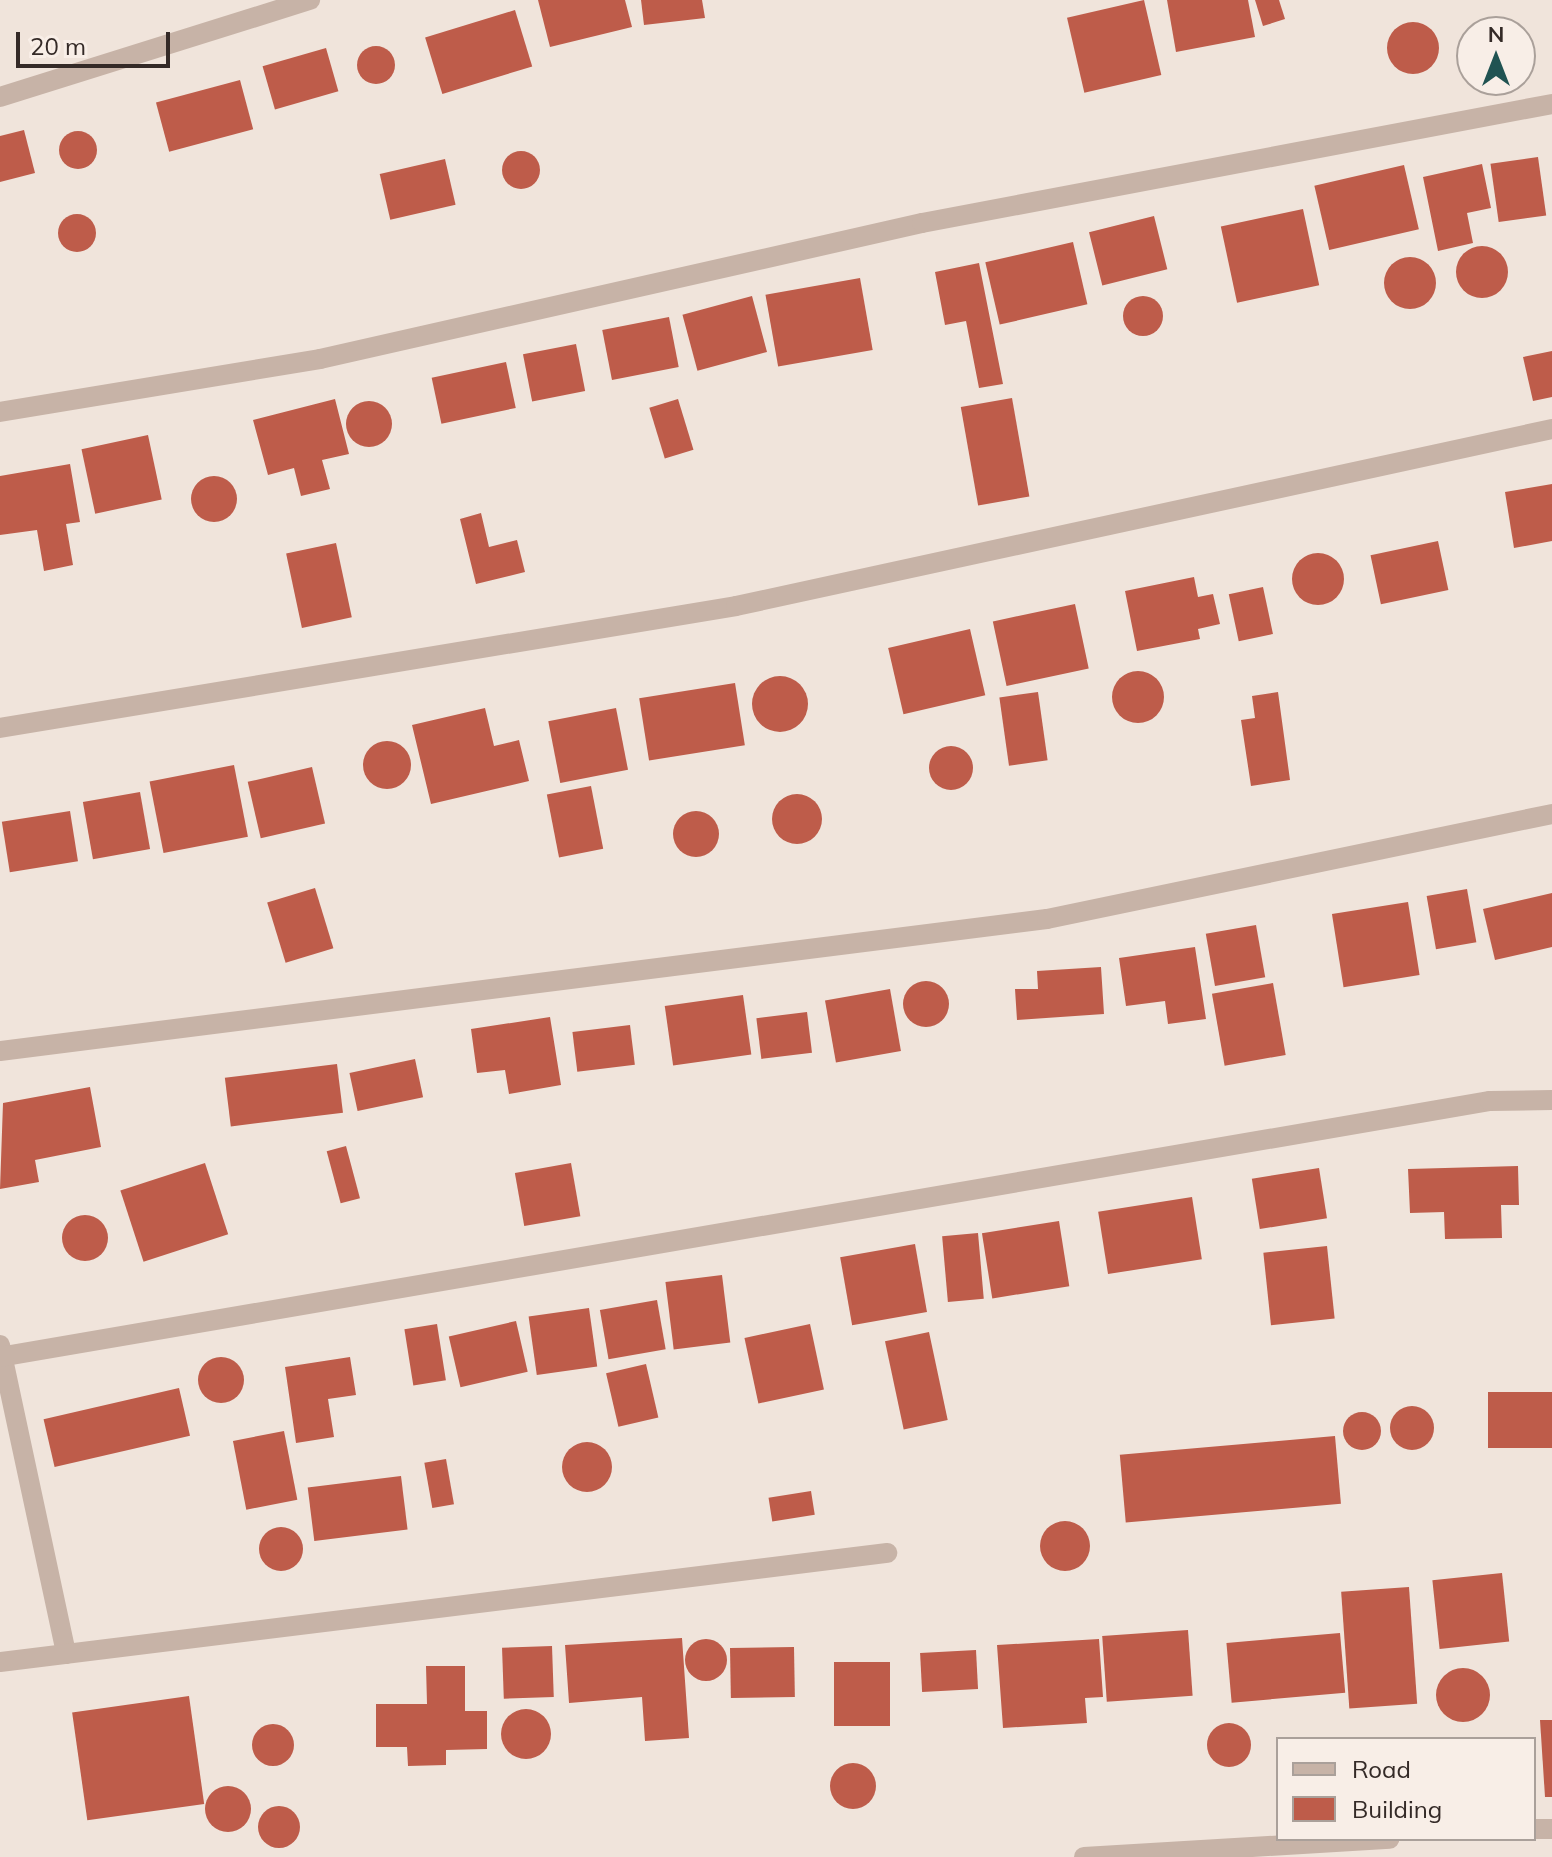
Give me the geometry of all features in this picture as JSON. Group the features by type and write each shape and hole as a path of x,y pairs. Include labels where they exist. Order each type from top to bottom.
{"street":[{"path":"0,97 310,0"},
{"path":"0,412 320,359 922,223 1552,104"},
{"path":"0,728 736,606 1552,429"},
{"path":"0,1051 1047,919 1552,814"},
{"path":"66,1654 1,1352 1490,1101 1552,1100"},
{"path":"0,1662 887,1553"},
{"path":"1084,1857 1355,1841"}],"building":[{"path":"538,0 625,0 632,27 550,47"},
{"path":"641,0 702,0 705,18 644,25"},
{"path":"1144,0 1161,75 1084,93 1067,18"},
{"path":"1167,0 1248,0 1255,37 1176,52"},
{"path":"1255,0 1279,0 1285,19 1263,26"},
{"path":"515,10 532,66 442,94 425,37"},
{"path":"1413,22 1431,30 1439,48 1431,66 1413,74 1395,66 1387,48 1395,30"},
{"path":"376,46 389,52 395,65 389,78 376,84 363,78 357,65 363,52"},
{"path":"326,48 338,91 275,109 263,66"},
{"path":"240,80 253,129 169,152 156,103"},
{"path":"24,130 35,173 0,182 0,136"},
{"path":"78,131 91,137 97,150 91,163 78,169 65,163 59,150 65,137"},
{"path":"521,151 534,157 540,170 534,183 521,189 508,183 502,170 508,157"},
{"path":"1538,157 1546,215 1499,222 1490,164"},
{"path":"445,159 456,205 390,220 380,174"},
{"path":"1482,164 1491,208 1467,213 1473,243 1438,251 1423,177"},
{"path":"1404,165 1419,229 1329,250 1314,186"},
{"path":"1303,209 1319,285 1237,303 1221,226"},
{"path":"77,214 90,220 96,233 90,246 77,252 64,246 58,233 64,220"},
{"path":"1154,216 1167,269 1102,286 1089,232"},
{"path":"1073,242 1087,304 1000,325 985,262"},
{"path":"1482,246 1500,254 1508,272 1500,290 1482,298 1464,290 1456,272 1464,254"},
{"path":"1410,257 1428,265 1436,283 1428,301 1410,309 1392,301 1384,283 1392,265"},
{"path":"979,263 1003,384 979,388 966,321 945,325 935,272"},
{"path":"860,278 873,350 778,367 765,295"},
{"path":"752,296 767,352 697,371 682,315"},
{"path":"1143,296 1157,302 1163,316 1157,330 1143,336 1129,330 1123,316 1129,302"},
{"path":"669,317 679,367 612,380 602,330"},
{"path":"576,344 585,391 532,401 523,354"},
{"path":"1552,351 1552,397 1533,401 1523,357"},
{"path":"506,362 516,408 441,424 432,378"},
{"path":"1012,398 1029,496 978,506 961,407"},
{"path":"335,399 349,454 322,460 330,489 301,496 294,468 268,475 253,420"},
{"path":"678,399 693,450 665,458 649,408"},
{"path":"369,401 378,402 385,408 391,415 391,433 385,440 378,446 369,447 360,446 353,440 347,433 346,424 347,415 353,408 360,402"},
{"path":"148,435 162,500 95,514 81,449"},
{"path":"70,464 80,522 66,524 73,565 44,571 37,530 0,535 0,476"},
{"path":"214,476 230,483 237,499 230,515 214,522 198,515 191,499 198,483"},
{"path":"1552,484 1552,541 1514,548 1505,492"},
{"path":"481,513 489,547 517,540 525,572 476,584 460,519"},
{"path":"1438,541 1448,590 1381,604 1371,555"},
{"path":"336,543 352,617 302,628 286,554"},
{"path":"1318,553 1336,561 1344,579 1336,597 1318,605 1300,597 1292,579 1300,561"},
{"path":"1194,577 1198,597 1213,594 1220,624 1198,629 1200,639 1137,651 1125,591"},
{"path":"1263,587 1273,634 1239,641 1229,594"},
{"path":"1075,604 1089,669 1007,686 993,621"},
{"path":"970,629 985,695 903,714 888,648"},
{"path":"1138,671 1156,679 1164,697 1156,715 1138,723 1120,715 1112,697 1120,679"},
{"path":"780,676 800,684 808,704 800,724 780,732 760,724 752,704 760,684"},
{"path":"735,683 745,745 649,760 639,698"},
{"path":"1038,692 1048,760 1009,766 999,697"},
{"path":"1278,692 1290,780 1251,786 1241,720 1255,718 1252,696"},
{"path":"485,708 494,746 519,740 529,781 431,804 412,725"},
{"path":"616,708 628,770 560,783 548,721"},
{"path":"387,741 404,748 411,765 404,782 387,789 370,782 363,765 370,748"},
{"path":"951,746 966,753 973,768 966,783 951,790 936,783 929,768 936,753"},
{"path":"234,765 248,837 164,853 150,781"},
{"path":"312,767 325,824 261,838 248,782"},
{"path":"591,786 603,849 559,857 547,795"},
{"path":"140,792 150,849 93,859 83,802"},
{"path":"797,794 815,801 822,819 815,837 797,844 779,837 772,819 779,801"},
{"path":"70,811 78,861 10,872 2,822"},
{"path":"696,811 712,818 719,834 712,850 696,857 680,850 673,834 680,818"},
{"path":"315,888 333,948 286,963 267,903"},
{"path":"1467,889 1476,942 1436,949 1427,896"},
{"path":"1552,893 1552,947 1495,960 1483,909"},
{"path":"1408,902 1420,975 1344,987 1332,914"},
{"path":"1256,925 1265,977 1215,986 1206,934"},
{"path":"1195,947 1206,1019 1168,1024 1165,1001 1126,1006 1119,958"},
{"path":"1101,967 1104,1014 1017,1020 1015,989 1038,989 1037,971"},
{"path":"926,981 942,988 949,1004 942,1020 926,1027 910,1020 903,1004 910,988"},
{"path":"1273,983 1286,1055 1225,1066 1212,994"},
{"path":"890,989 901,1051 836,1063 825,1000"},
{"path":"743,995 751,1054 673,1065 665,1006"},
{"path":"807,1012 812,1053 761,1059 756,1018"},
{"path":"550,1017 561,1085 509,1094 505,1070 477,1073 471,1029"},
{"path":"630,1025 635,1065 577,1072 572,1032"},
{"path":"415,1059 423,1097 358,1111 349,1073"},
{"path":"337,1064 343,1113 231,1126 225,1078"},
{"path":"90,1087 101,1147 35,1160 39,1182 0,1189 3,1103"},
{"path":"346,1146 360,1198 341,1203 327,1151"},
{"path":"205,1163 228,1234 144,1262 120,1191"},
{"path":"571,1163 580,1216 524,1226 515,1173"},
{"path":"1518,1166 1519,1205 1501,1205 1502,1238 1445,1239 1444,1212 1410,1213 1408,1169"},
{"path":"1319,1168 1327,1218 1260,1229 1252,1179"},
{"path":"1192,1197 1202,1259 1108,1274 1098,1212"},
{"path":"85,1215 101,1222 108,1238 101,1254 85,1261 69,1254 62,1238 69,1222"},
{"path":"1059,1221 1069,1286 992,1298 982,1233"},
{"path":"978,1233 984,1299 948,1302 942,1236"},
{"path":"915,1244 927,1312 852,1325 840,1257"},
{"path":"1327,1246 1335,1319 1271,1325 1263,1253"},
{"path":"722,1275 730,1342 674,1349 665,1282"},
{"path":"657,1300 666,1349 609,1359 600,1310"},
{"path":"589,1308 597,1366 537,1375 529,1316"},
{"path":"516,1321 528,1372 460,1387 449,1337"},
{"path":"437,1324 446,1380 413,1385 404,1329"},
{"path":"810,1324 824,1390 758,1403 744,1338"},
{"path":"929,1332 948,1420 904,1429 885,1341"},
{"path":"221,1357 237,1364 244,1380 237,1396 221,1403 205,1396 198,1380 205,1364"},
{"path":"350,1357 356,1395 328,1399 334,1437 296,1443 285,1367"},
{"path":"646,1364 658,1418 618,1427 606,1373"},
{"path":"179,1388 190,1436 55,1467 44,1419"},
{"path":"1488,1392 1552,1392 1552,1448 1488,1448"},
{"path":"1412,1406 1428,1412 1434,1428 1428,1444 1412,1450 1396,1444 1390,1428 1396,1412"},
{"path":"1362,1412 1375,1418 1381,1431 1375,1444 1362,1450 1349,1444 1343,1431 1349,1418"},
{"path":"284,1431 297,1500 246,1510 233,1441"},
{"path":"1335,1436 1341,1504 1126,1523 1120,1455"},
{"path":"577,1443 597,1443 611,1457 611,1477 597,1491 577,1491 563,1477 563,1457"},
{"path":"446,1459 454,1504 432,1508 424,1463"},
{"path":"401,1476 408,1530 314,1541 308,1487"},
{"path":"811,1491 815,1515 772,1521 769,1498"},
{"path":"1065,1521 1082,1529 1090,1546 1082,1563 1065,1571 1048,1563 1040,1546 1048,1529"},
{"path":"281,1527 297,1533 303,1549 297,1565 281,1571 265,1565 259,1549 265,1533"},
{"path":"1502,1573 1509,1642 1440,1649 1432,1580"},
{"path":"1409,1587 1417,1704 1349,1708 1341,1592"},
{"path":"1188,1630 1193,1696 1107,1702 1102,1636"},
{"path":"1340,1633 1345,1693 1232,1703 1226,1643"},
{"path":"682,1638 689,1738 645,1741 642,1697 569,1703 565,1645"},
{"path":"706,1639 721,1645 727,1660 721,1675 706,1681 691,1675 685,1660 691,1645"},
{"path":"1099,1639 1103,1697 1085,1698 1087,1723 1003,1728 997,1645"},
{"path":"552,1646 554,1697 504,1699 502,1648"},
{"path":"794,1647 795,1697 731,1698 730,1648"},
{"path":"976,1650 978,1689 922,1692 920,1653"},
{"path":"834,1662 890,1662 890,1726 834,1726"},
{"path":"426,1666 465,1666 465,1711 487,1711 487,1749 446,1750 446,1765 408,1766 407,1747 376,1747 376,1704 427,1704"},
{"path":"1463,1668 1482,1676 1490,1695 1482,1714 1463,1722 1444,1714 1436,1695 1444,1676"},
{"path":"189,1696 204,1804 87,1820 72,1712"},
{"path":"526,1709 544,1716 551,1734 544,1752 526,1759 508,1752 501,1734 508,1716"},
{"path":"1540,1720 1552,1720 1552,1797 1545,1797"},
{"path":"1229,1723 1245,1729 1251,1745 1245,1761 1229,1767 1213,1761 1207,1745 1213,1729"},
{"path":"273,1724 288,1730 294,1745 288,1760 273,1766 258,1760 252,1745 258,1730"},
{"path":"853,1763 869,1770 876,1786 869,1802 853,1809 837,1802 830,1786 837,1770"},
{"path":"228,1786 244,1793 251,1809 244,1825 228,1832 212,1825 205,1809 212,1793"},
{"path":"279,1806 294,1812 300,1827 294,1842 279,1848 264,1842 258,1827 264,1812"}]}
